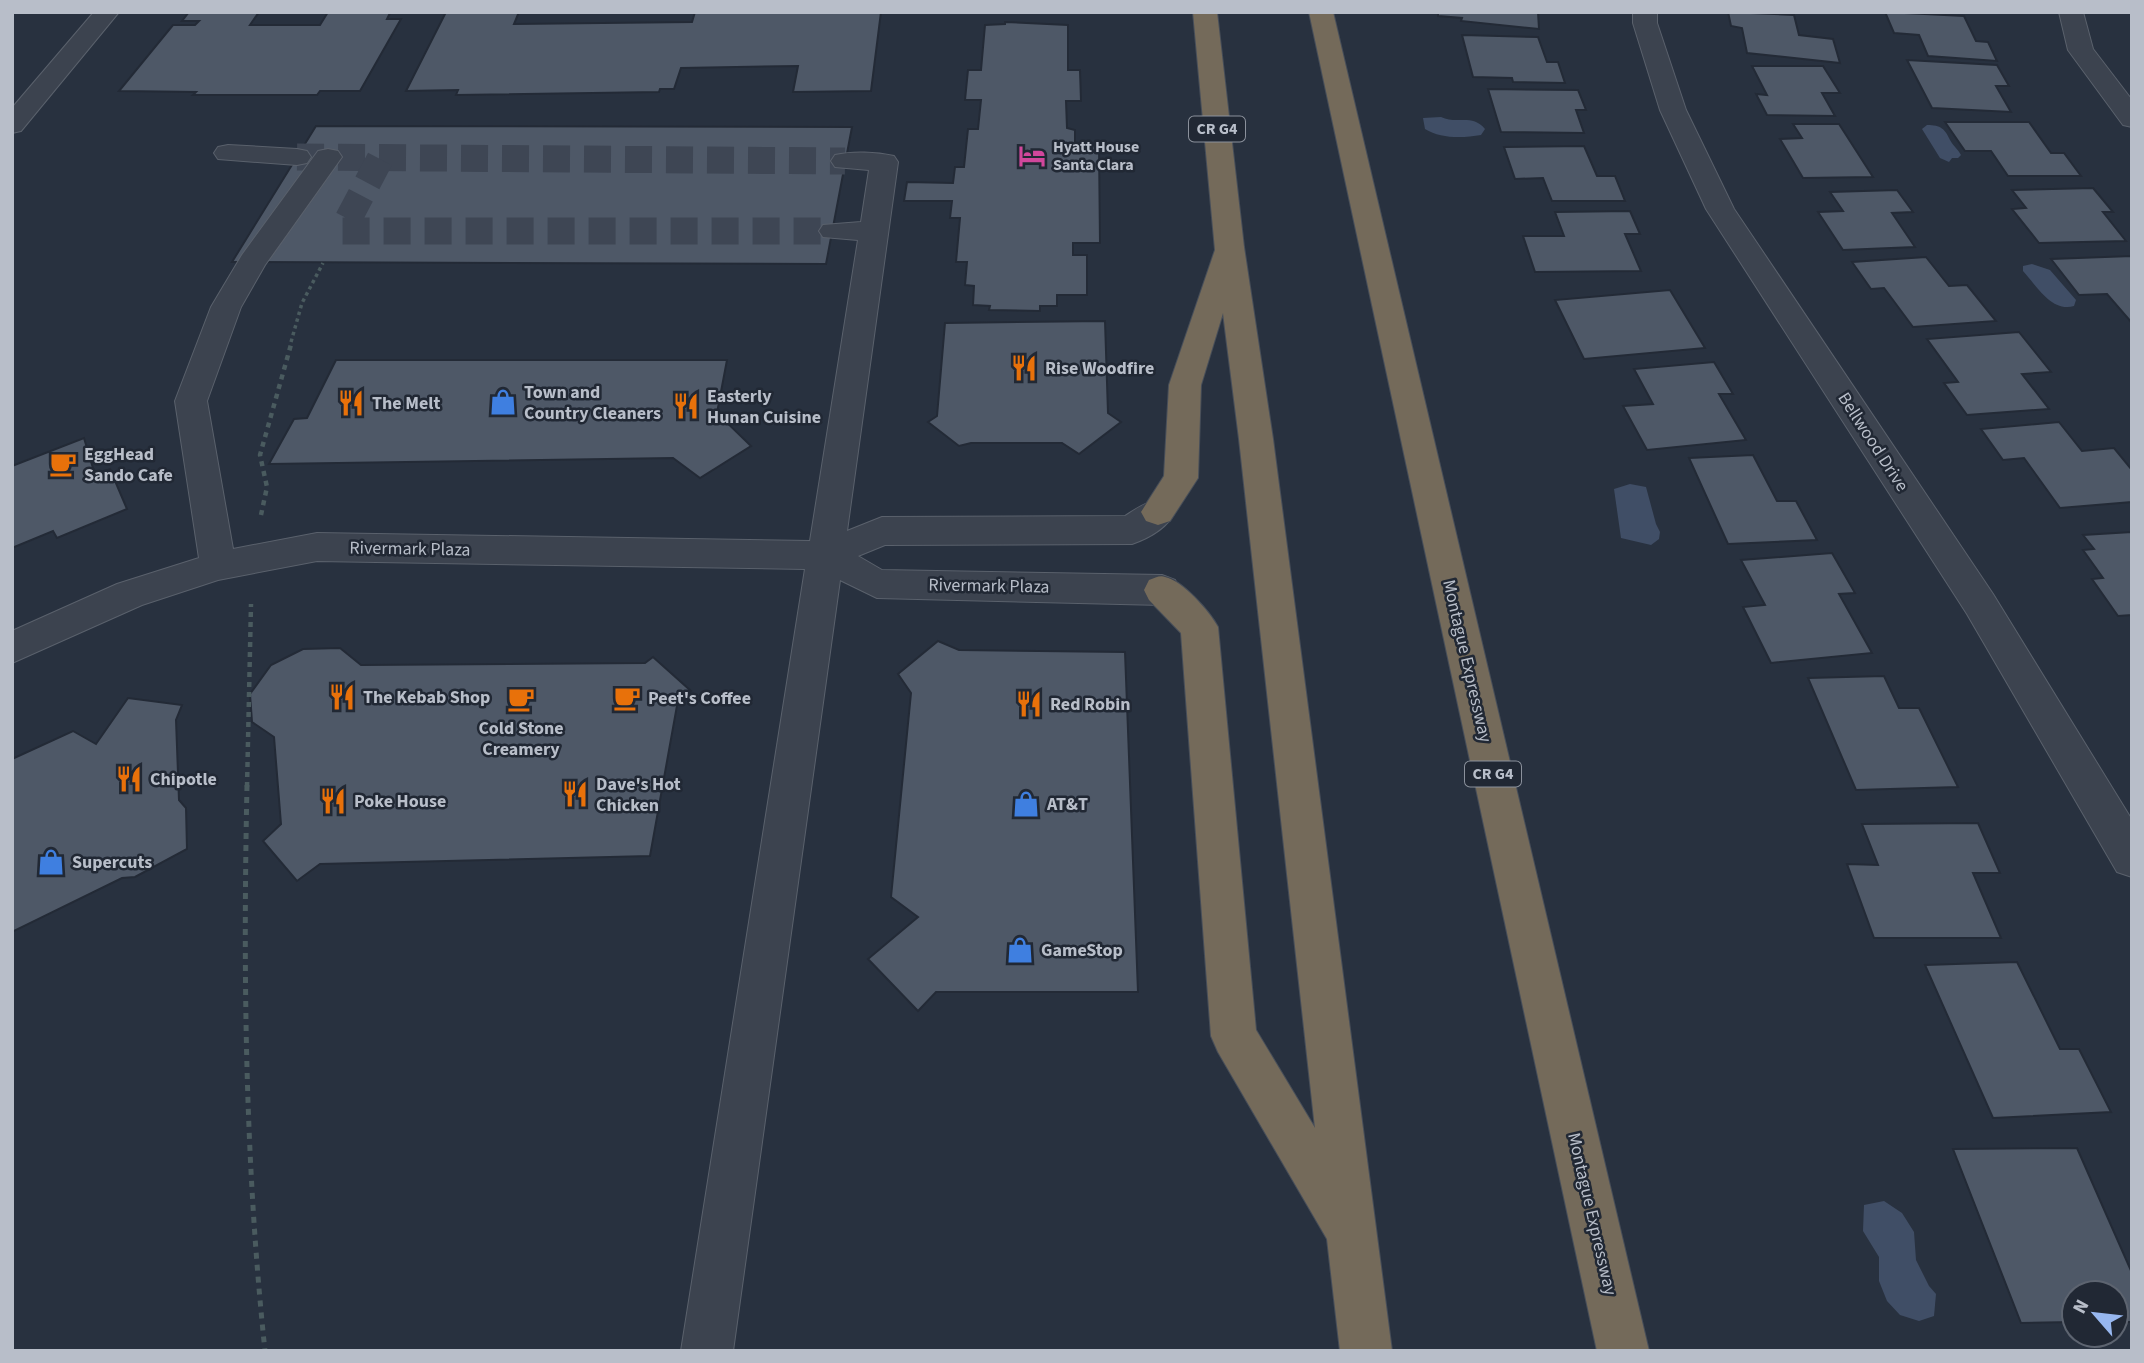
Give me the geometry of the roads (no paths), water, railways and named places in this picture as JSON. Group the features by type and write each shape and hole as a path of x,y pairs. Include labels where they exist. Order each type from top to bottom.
{"highway":[{"name":"CR G4","path":"1205,12 1229,247 1256,439 1366,1351"},
{"name":"Montague Expressway","path":"1321,12 1623,1351"},
{"path":"1158,512 1181,478 1185,385 1229,247"},
{"path":"1162,590 1199,627 1234,1036 1350,1234"}],"street":[{"path":"12,125 107,12"},
{"name":"Bellwood Drive","path":"1645,12 1645,23 1673,110 1720,209 1980,604 2132,858"},
{"path":"2071,12 2081,50 2132,119"},
{"path":"228,153 313,157 226,307 191,401 235,563"},
{"path":"707,1351 884,162 845,161"},
{"path":"832,231 873,231"},
{"name":"Rivermark Plaza","path":"12,648 130,594 235,563 317,547 825,555 882,531 1132,530 1158,512"},
{"name":"Rivermark Plaza","path":"825,555 877,584 1162,590"}],"water":[{"path":"1423,118 1475,121 1485,129 1481,135 1460,137 1438,135 1425,129"},
{"path":"1927,125 1944,130 1961,155 1949,162 1940,158 1922,129"},
{"path":"2032,264 2050,270 2076,300 2074,306 2059,305 2045,296 2023,271 2023,266"},
{"path":"1630,484 1646,487 1660,532 1659,539 1651,545 1621,538 1614,489"},
{"path":"1884,1201 1902,1213 1914,1232 1916,1260 1936,1294 1934,1316 1919,1321 1900,1315 1887,1301 1879,1281 1879,1257 1863,1231 1864,1205"}],"tunnel":[{"path":"297,157 845,161"},
{"path":"380,159 342,231 833,231"}],"place":[{"name":"Hyatt House Santa Clara","path":"1032,156"},
{"name":"Rise Woodfire","path":"1024,368"},
{"name":"Town and Country Cleaners","path":"503,402"},
{"name":"The Melt","path":"351,403"},
{"name":"Easterly Hunan Cuisine","path":"686,406"},
{"name":"EggHead Sando Cafe","path":"63,464"},
{"name":"The Kebab Shop","path":"342,697"},
{"name":"Peet's Coffee","path":"627,698"},
{"name":"Cold Stone Creamery","path":"521,699"},
{"name":"Red Robin","path":"1029,704"},
{"name":"Chipotle","path":"129,779"},
{"name":"Dave's Hot Chicken","path":"575,794"},
{"name":"Poke House","path":"333,801"},
{"name":"AT&T","path":"1026,804"},
{"name":"Supercuts","path":"51,862"},
{"name":"GameStop","path":"1020,950"}]}
